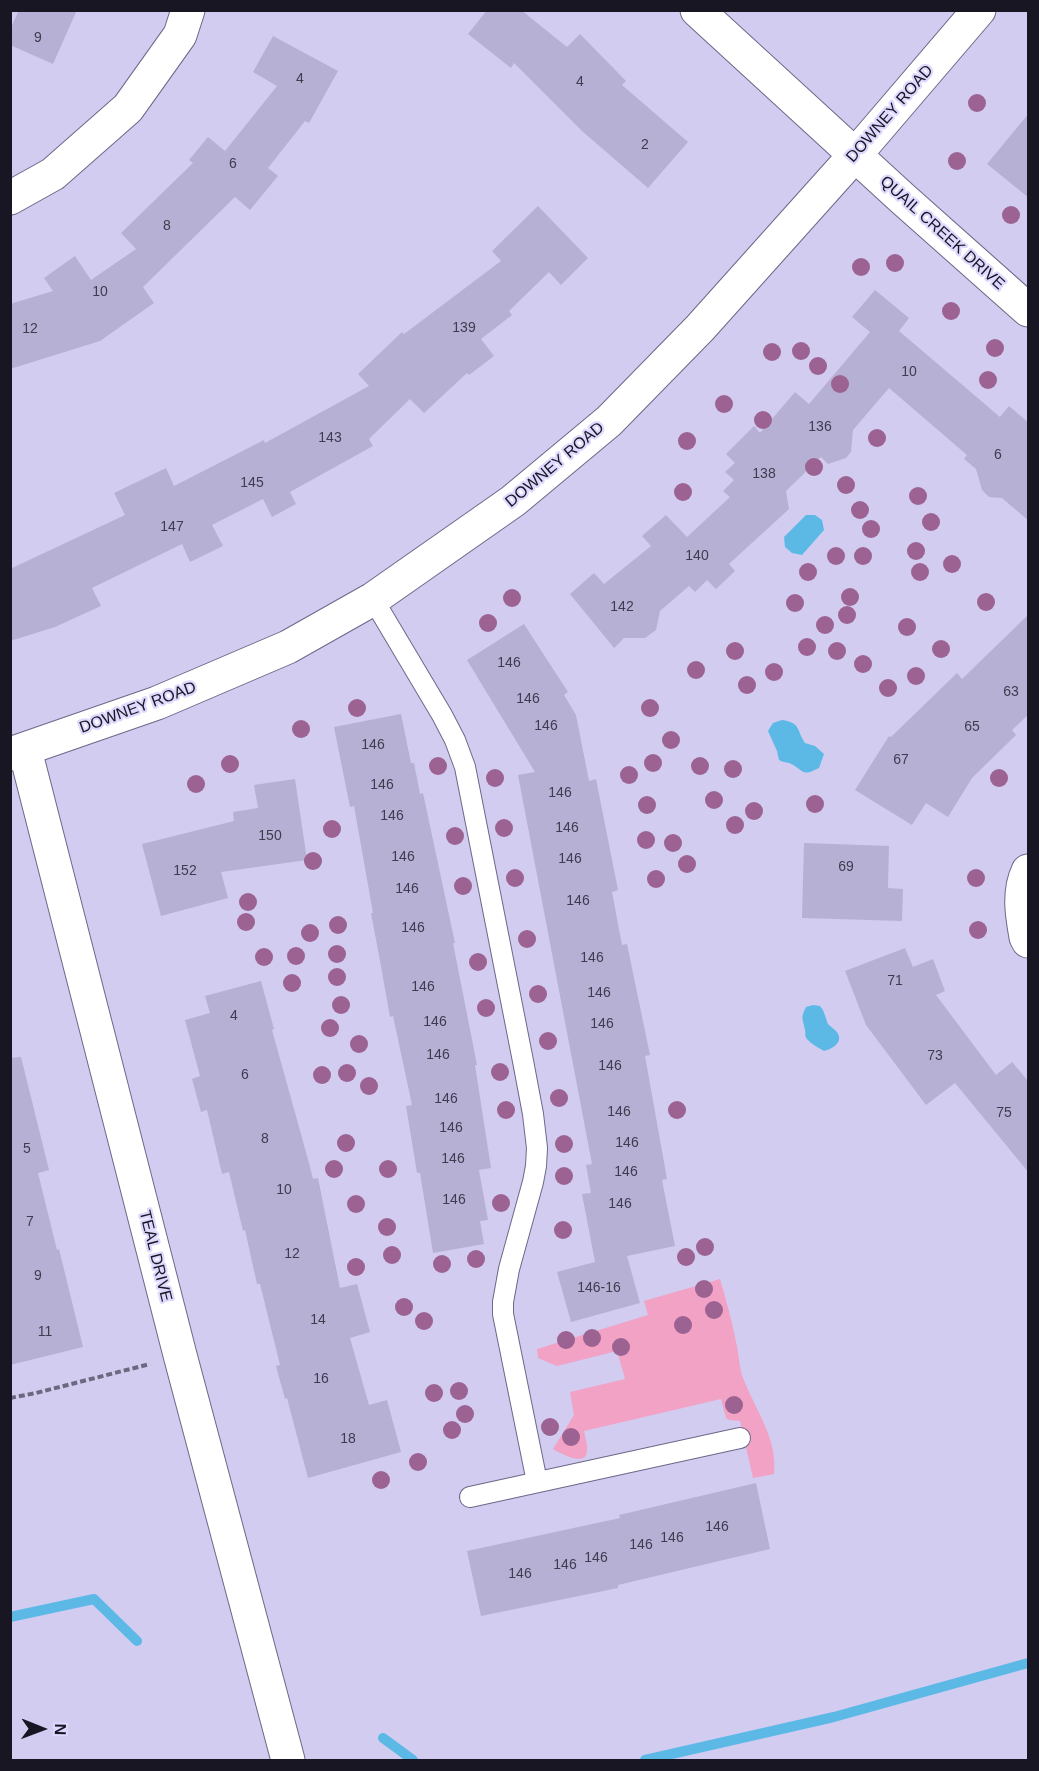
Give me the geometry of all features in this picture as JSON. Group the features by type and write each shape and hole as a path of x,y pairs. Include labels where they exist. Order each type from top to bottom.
{"street":[{"path":"10,198 53,174 128,108 180,35 188,10"},
{"name":"QUAIL CREEK DRIVE","path":"697,10 1029,310"},
{"name":"DOWNEY ROAD","path":"18,752 157,703 288,647 373,599 513,501 609,421 700,328 855,155 979,10"},
{"name":"TEAL DRIVE","path":"18,752 288,1761"},
{"path":"1029,871 1025,878 1021,907 1026,937 1029,941"}],"lane":[{"path":"373,599 442,714 465,767 523,1061 534,1122 537,1148 536,1166 527,1209 509,1269 503,1314 537,1482"},
{"path":"470,1497 740,1438"}],"path":[{"path":"10,1398 180,1355"}],"shaded area":[{"path":"720,1279 733,1326 742,1374 773,1449 774,1474 753,1478 740,1421 726,1418 721,1399 584,1431 587,1449 586,1456 582,1458 572,1458 553,1449 574,1415 570,1392 625,1379 617,1351 557,1366 538,1358 537,1349 648,1315 644,1301"}],"water":[{"path":"806,515 815,515 822,520 824,530 802,555 792,553 785,547 784,537"},
{"path":"782,720 795,725 805,743 815,746 824,754 819,768 802,772 794,765 779,760 768,731 773,723"},
{"path":"820,1006 828,1024 836,1031 839,1038 837,1044 824,1051 811,1043 805,1035 803,1014 806,1007"}],"building":[{"path":"19,10 77,10 53,64 10,45 10,30"},
{"path":"487,10 521,10 567,47 580,34 626,81 622,85 688,142 648,188 582,131 514,63 511,68 468,34"},
{"path":"273,36 338,71 309,123 305,121 268,168 278,176 250,210 235,197 143,287 154,303 100,341 10,369 10,304 53,291 44,278 75,256 91,280 136,249 121,233 193,163 189,160 208,137 225,151 277,86 253,72"},
{"path":"1029,113 1029,198 987,164"},
{"path":"538,206 588,258 561,285 549,272 509,311 512,315 481,339 494,356 469,375 467,373 424,413 410,399 369,439 373,446 290,492 296,504 272,517 263,499 212,525 223,546 190,562 182,544 92,588 101,606 55,627 10,641 10,569 125,515 114,493 166,468 174,486 264,440 265,443 369,386 358,374 402,332 404,334 501,261 492,251"},
{"path":"875,290 909,318 899,331 1000,417 1009,406 1029,423 1029,521 1002,498 989,497 982,490 976,469 964,459 967,455 889,388 853,430 851,452 846,458 828,464 821,457 786,491 789,509 729,564 735,571 716,589 707,580 695,592 689,586 660,611 656,630 645,638 624,638 614,648 570,594 594,573 604,584 651,546 642,536 666,515 687,537 730,497 723,491 734,480 725,472 735,463 726,454 754,426 760,433 795,392 809,404 870,332 852,317"},
{"path":"1029,614 1029,714 1012,730 1016,735 972,778 948,817 926,803 912,825 855,790 889,736 891,737 957,673 962,679"},
{"path":"524,624 568,692 564,695 576,715 589,781 596,779 618,890 612,892 622,945 627,944 650,1055 645,1056 667,1179 662,1180 675,1246 627,1256 640,1303 571,1322 557,1272 595,1262 582,1194 591,1193 586,1165 592,1164 518,775 535,772 467,660"},
{"path":"401,714 411,763 414,763 420,794 423,793 455,943 453,943 477,1065 475,1065 491,1168 479,1170 488,1220 480,1221 484,1244 433,1253 406,1106 412,1105 393,1016 390,1017 354,806 350,807 334,727"},
{"path":"295,779 307,860 221,872 228,898 161,916 142,844 234,821 233,812 258,808 254,785"},
{"path":"804,843 889,846 888,888 903,889 902,921 802,918"},
{"path":"905,948 913,967 933,959 945,991 936,995 996,1075 1012,1062 1029,1082 1029,1173 955,1083 926,1105 866,1025 845,971"},
{"path":"261,981 274,1029 272,1030 313,1179 318,1178 340,1288 357,1284 370,1332 350,1338 369,1405 387,1400 401,1452 308,1478 276,1366 280,1365 229,1172 222,1174 207,1110 201,1112 192,1079 200,1076 185,1020 210,1013 205,996"},
{"path":"21,1057 49,1170 38,1173 83,1347 10,1365 10,1058"},
{"path":"756,1483 770,1549 618,1585 618,1588 481,1616 467,1551 620,1518 619,1515"}],"waterway":[{"path":"10,1617 94,1599 137,1641"},
{"path":"645,1760 834,1717 1028,1663"},
{"path":"383,1738 413,1760"}]}
